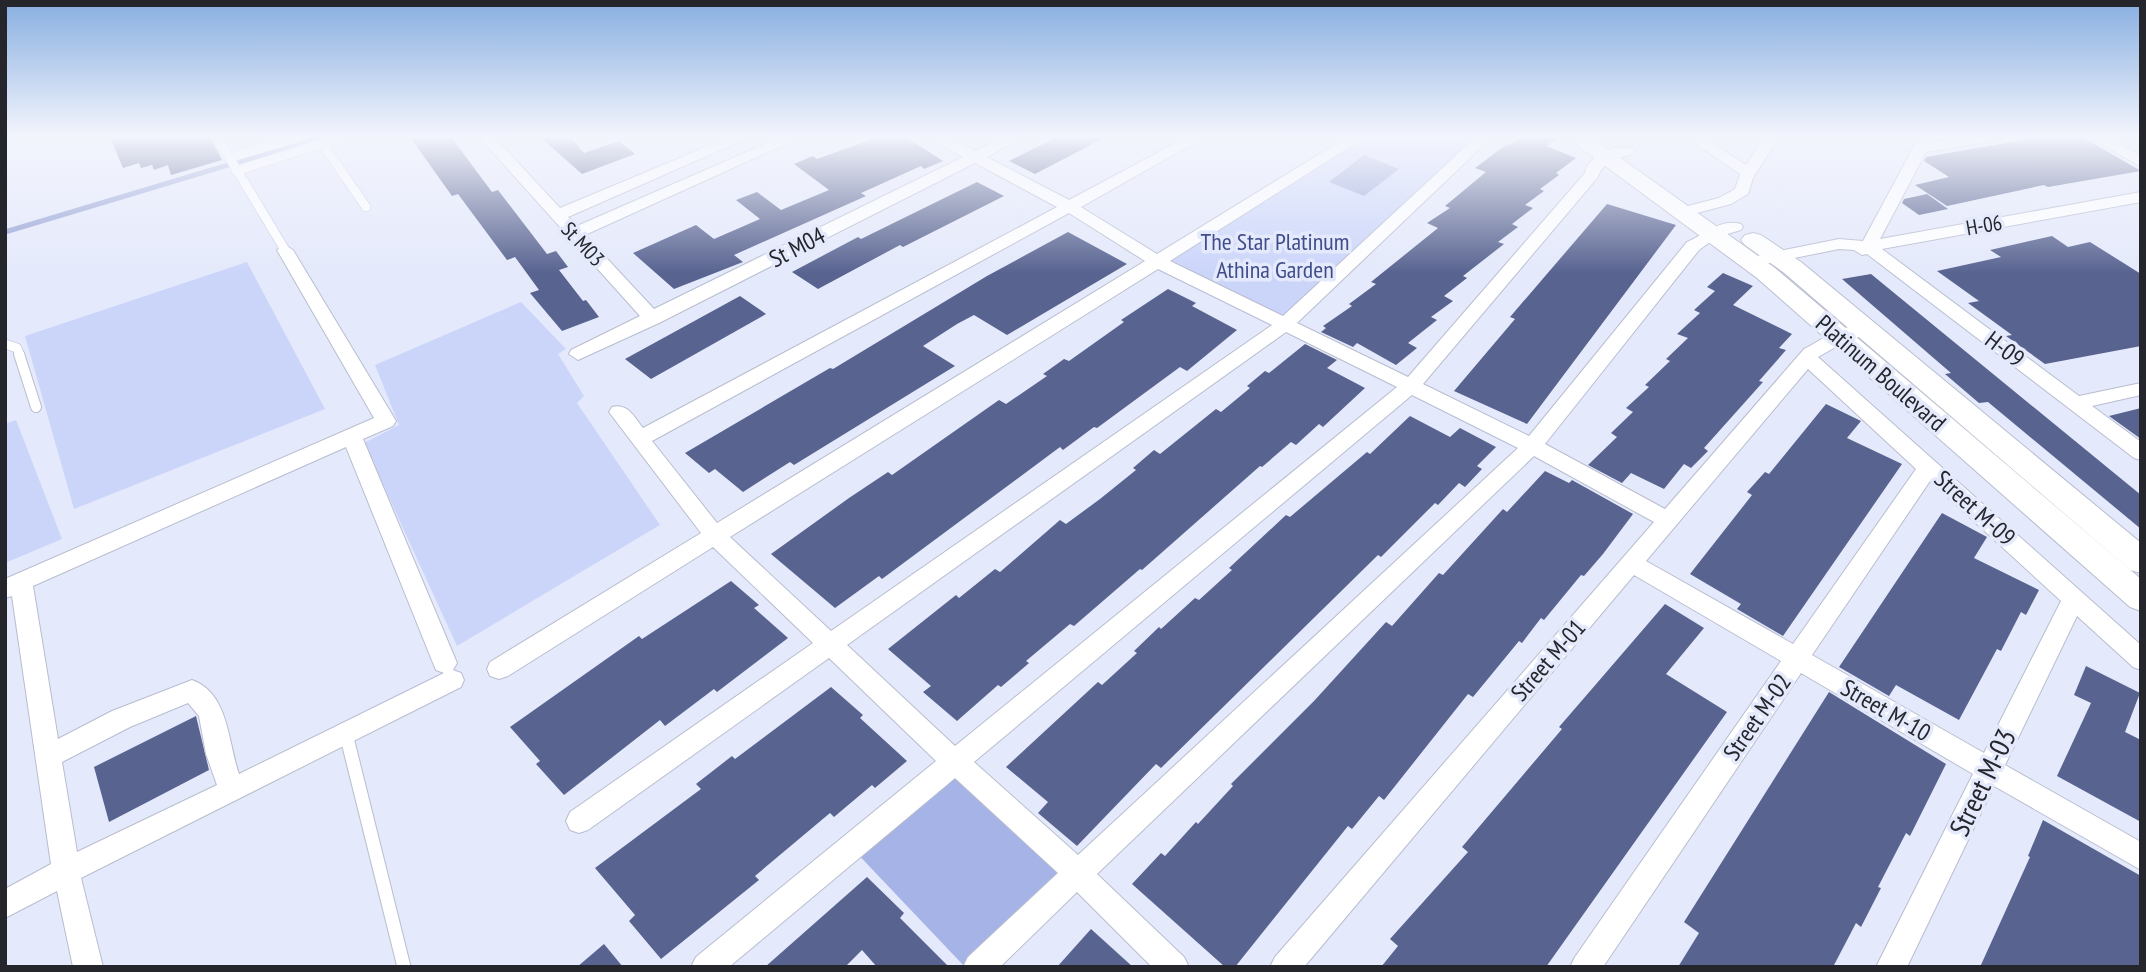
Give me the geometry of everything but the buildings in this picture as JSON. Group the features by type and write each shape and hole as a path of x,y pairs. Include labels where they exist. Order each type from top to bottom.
{"street":[{"name":"St M03","path":"526,182 653,319"},
{"path":"556,216 636,182"},
{"path":"573,234 691,182"},
{"name":"St M04","path":"578,354 926,182"},
{"path":"1022,182 1070,207 1156,261 1532,446 1668,520"},
{"path":"639,439 1115,182"},
{"path":"499,669 1284,182"},
{"path":"579,821 1286,324 1437,182"},
{"path":"706,967 1410,386 1590,182"},
{"name":"Platinum Boulevard","path":"1650,182 1772,265 1848,329 2141,561"},
{"path":"978,967 1532,446 1702,219 1742,191 1744,182"},
{"path":"1868,246 1902,182"},
{"name":"H-06","path":"1772,265 1855,255 1868,246 2141,197"},
{"name":"H-09","path":"1868,246 2141,453"},
{"path":"88,967 66,871 48,757 13,585 386,421 285,250"},
{"name":"Platinum Boulevard","path":"1848,329 2141,598"},
{"name":"Street M-01","path":"1285,967 1809,356 1848,329"},
{"name":"Street M-09","path":"1809,356 2141,660"},
{"path":"2075,403 2141,389"},
{"path":"619,412 715,536 1077,873 1109,907 1174,967"},
{"path":"5,904 66,871 346,734 449,671 352,437"},
{"name":"Street M-02","path":"1585,967 1928,466"},
{"name":"Street M-10","path":"1632,563 2141,857"},
{"name":"Street M-03","path":"1891,967 2074,598"},
{"path":"48,757 121,719 192,690 211,712 219,754 232,791"}],"lane":[{"path":"244,182 285,250"},
{"path":"349,182 366,207"},
{"path":"5,344 16,348 36,407"},
{"path":"346,734 404,967"}],"green space":[{"name":"The Star Platinum Athina Garden","path":"1284,182 1437,182 1286,324 1156,261"},
{"path":"247,262 325,409 74,509 25,336"},
{"path":"521,302 566,349 558,354 584,396 577,403 660,525 457,646 364,443 399,425 375,365"},
{"path":"16,420 62,539 5,563 5,424"}],"shaded area":[{"path":"1330,182 1382,182 1364,196"},
{"path":"955,762 1078,873 965,967 851,847"}],"waterway":[{"path":"5,232 170,182"}]}
